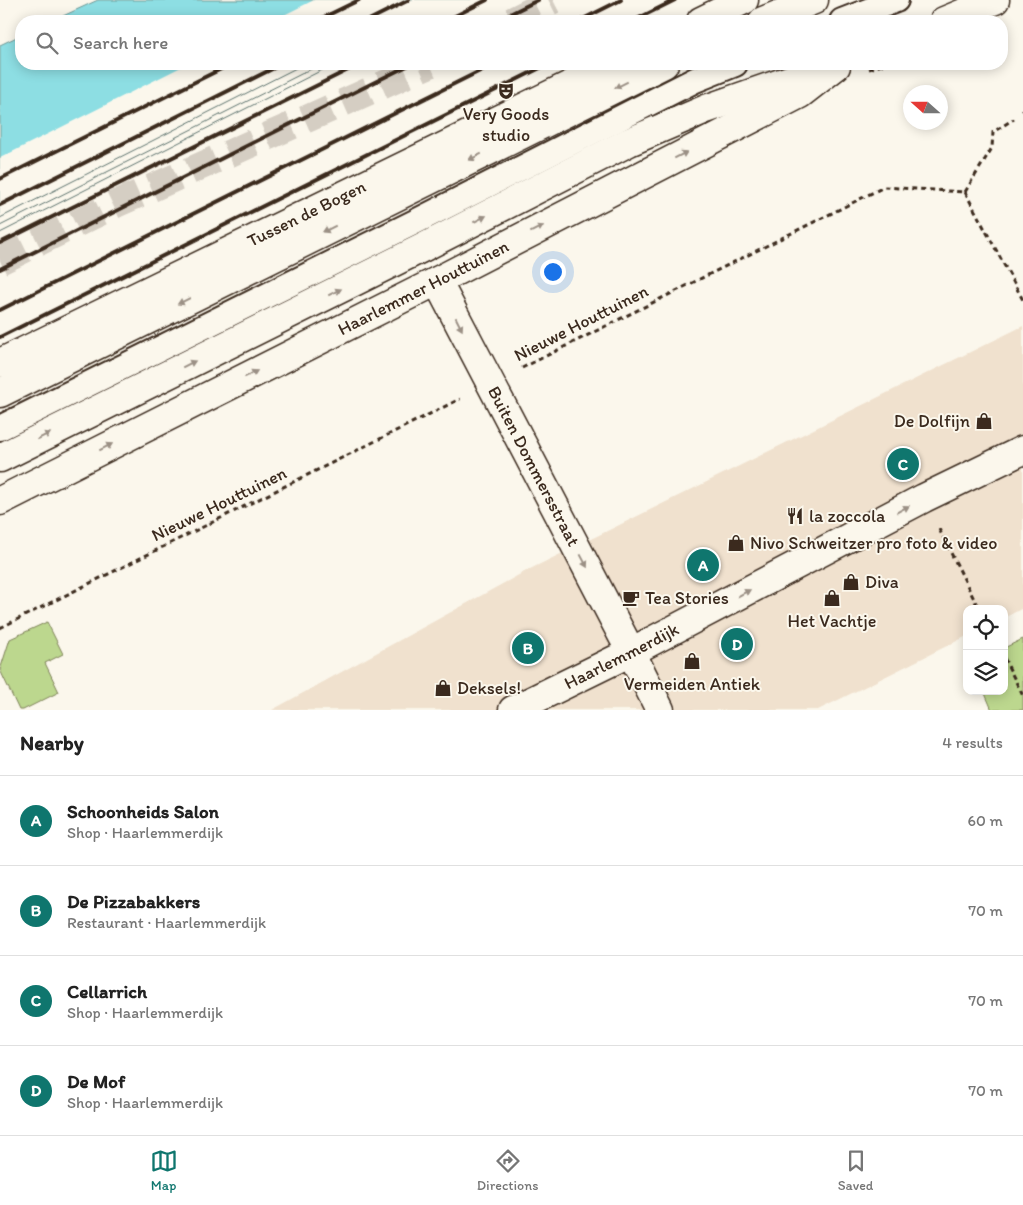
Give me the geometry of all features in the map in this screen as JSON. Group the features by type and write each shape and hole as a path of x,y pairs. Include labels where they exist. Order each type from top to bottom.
{"street":[{"path":"713,15 744,0"},
{"path":"778,15 814,0"},
{"path":"959,15 995,0"},
{"name":"Tussen de Bogen","path":"0,363 601,70"},
{"path":"0,393 652,70"},
{"name":"Haarlemmer Houttuinen","path":"0,458 630,142 706,108 817,70"},
{"name":"Haarlemmer Houttuinen","path":"0,501 437,281 800,94 831,70"},
{"name":"Buiten Dommersstraat","path":"437,281 632,652 660,710"},
{"name":"Haarlemmerdijk","path":"513,710 632,652 924,498 1023,450"}],"lane":[{"path":"857,15 896,0"},
{"path":"0,428 406,227 695,80 720,70"}],"path":[{"path":"1014,119 993,132 992,148 965,192 1023,300"},
{"name":"Nieuwe Houttuinen","path":"0,628 884,187 965,192"},
{"path":"924,498 977,605"},
{"path":"1008,666 1023,696"}],"shaded area":[{"path":"1023,326 1023,608 1008,616 1008,605 963,605 963,638 818,710 272,710 526,571"}],"green space":[{"path":"47,622 63,654 45,663 59,692 23,710 19,710 0,670 10,639"},
{"path":"1023,639 1023,710 992,710 986,695 1008,695 1008,646"}],"water":[{"path":"98,0 471,0 441,15 65,15"},
{"path":"15,38 15,70 333,70 0,239 0,45"}],"pier":[{"path":"314,0 474,0 447,15 284,15"},
{"path":"175,70 339,70 0,241 0,158"}],"tunnel":[{"path":"524,15 553,0"},
{"path":"0,261 118,203 417,70"}],"railway":[{"path":"328,15 359,0"},
{"path":"379,15 409,0"},
{"path":"457,15 487,0"},
{"path":"508,15 538,0"},
{"path":"591,15 621,0"},
{"path":"645,15 675,0"},
{"path":"0,179 219,70"},
{"path":"0,205 270,70"},
{"path":"0,243 348,70"},
{"path":"0,269 399,70"},
{"path":"0,310 482,70"},
{"path":"0,337 536,70"}],"place":[{"name":"Very Goods studio","path":"506,91"},
{"name":"De Dolfijn","path":"984,421"},
{"name":"Cellarrich","path":"903,464"},
{"name":"la zoccola","path":"795,516"},
{"name":"Nivo Schweitzer pro foto & video","path":"736,543"},
{"name":"Schoonheids Salon","path":"703,565"},
{"name":"Diva","path":"851,582"},
{"name":"Tea Stories","path":"631,598"},
{"name":"Het Vachtje","path":"832,598"},
{"name":"De Mof","path":"737,644"},
{"name":"De Pizzabakkers","path":"528,648"},
{"name":"Vermeiden Antiek","path":"692,661"},
{"name":"Deksels!","path":"443,688"}]}
